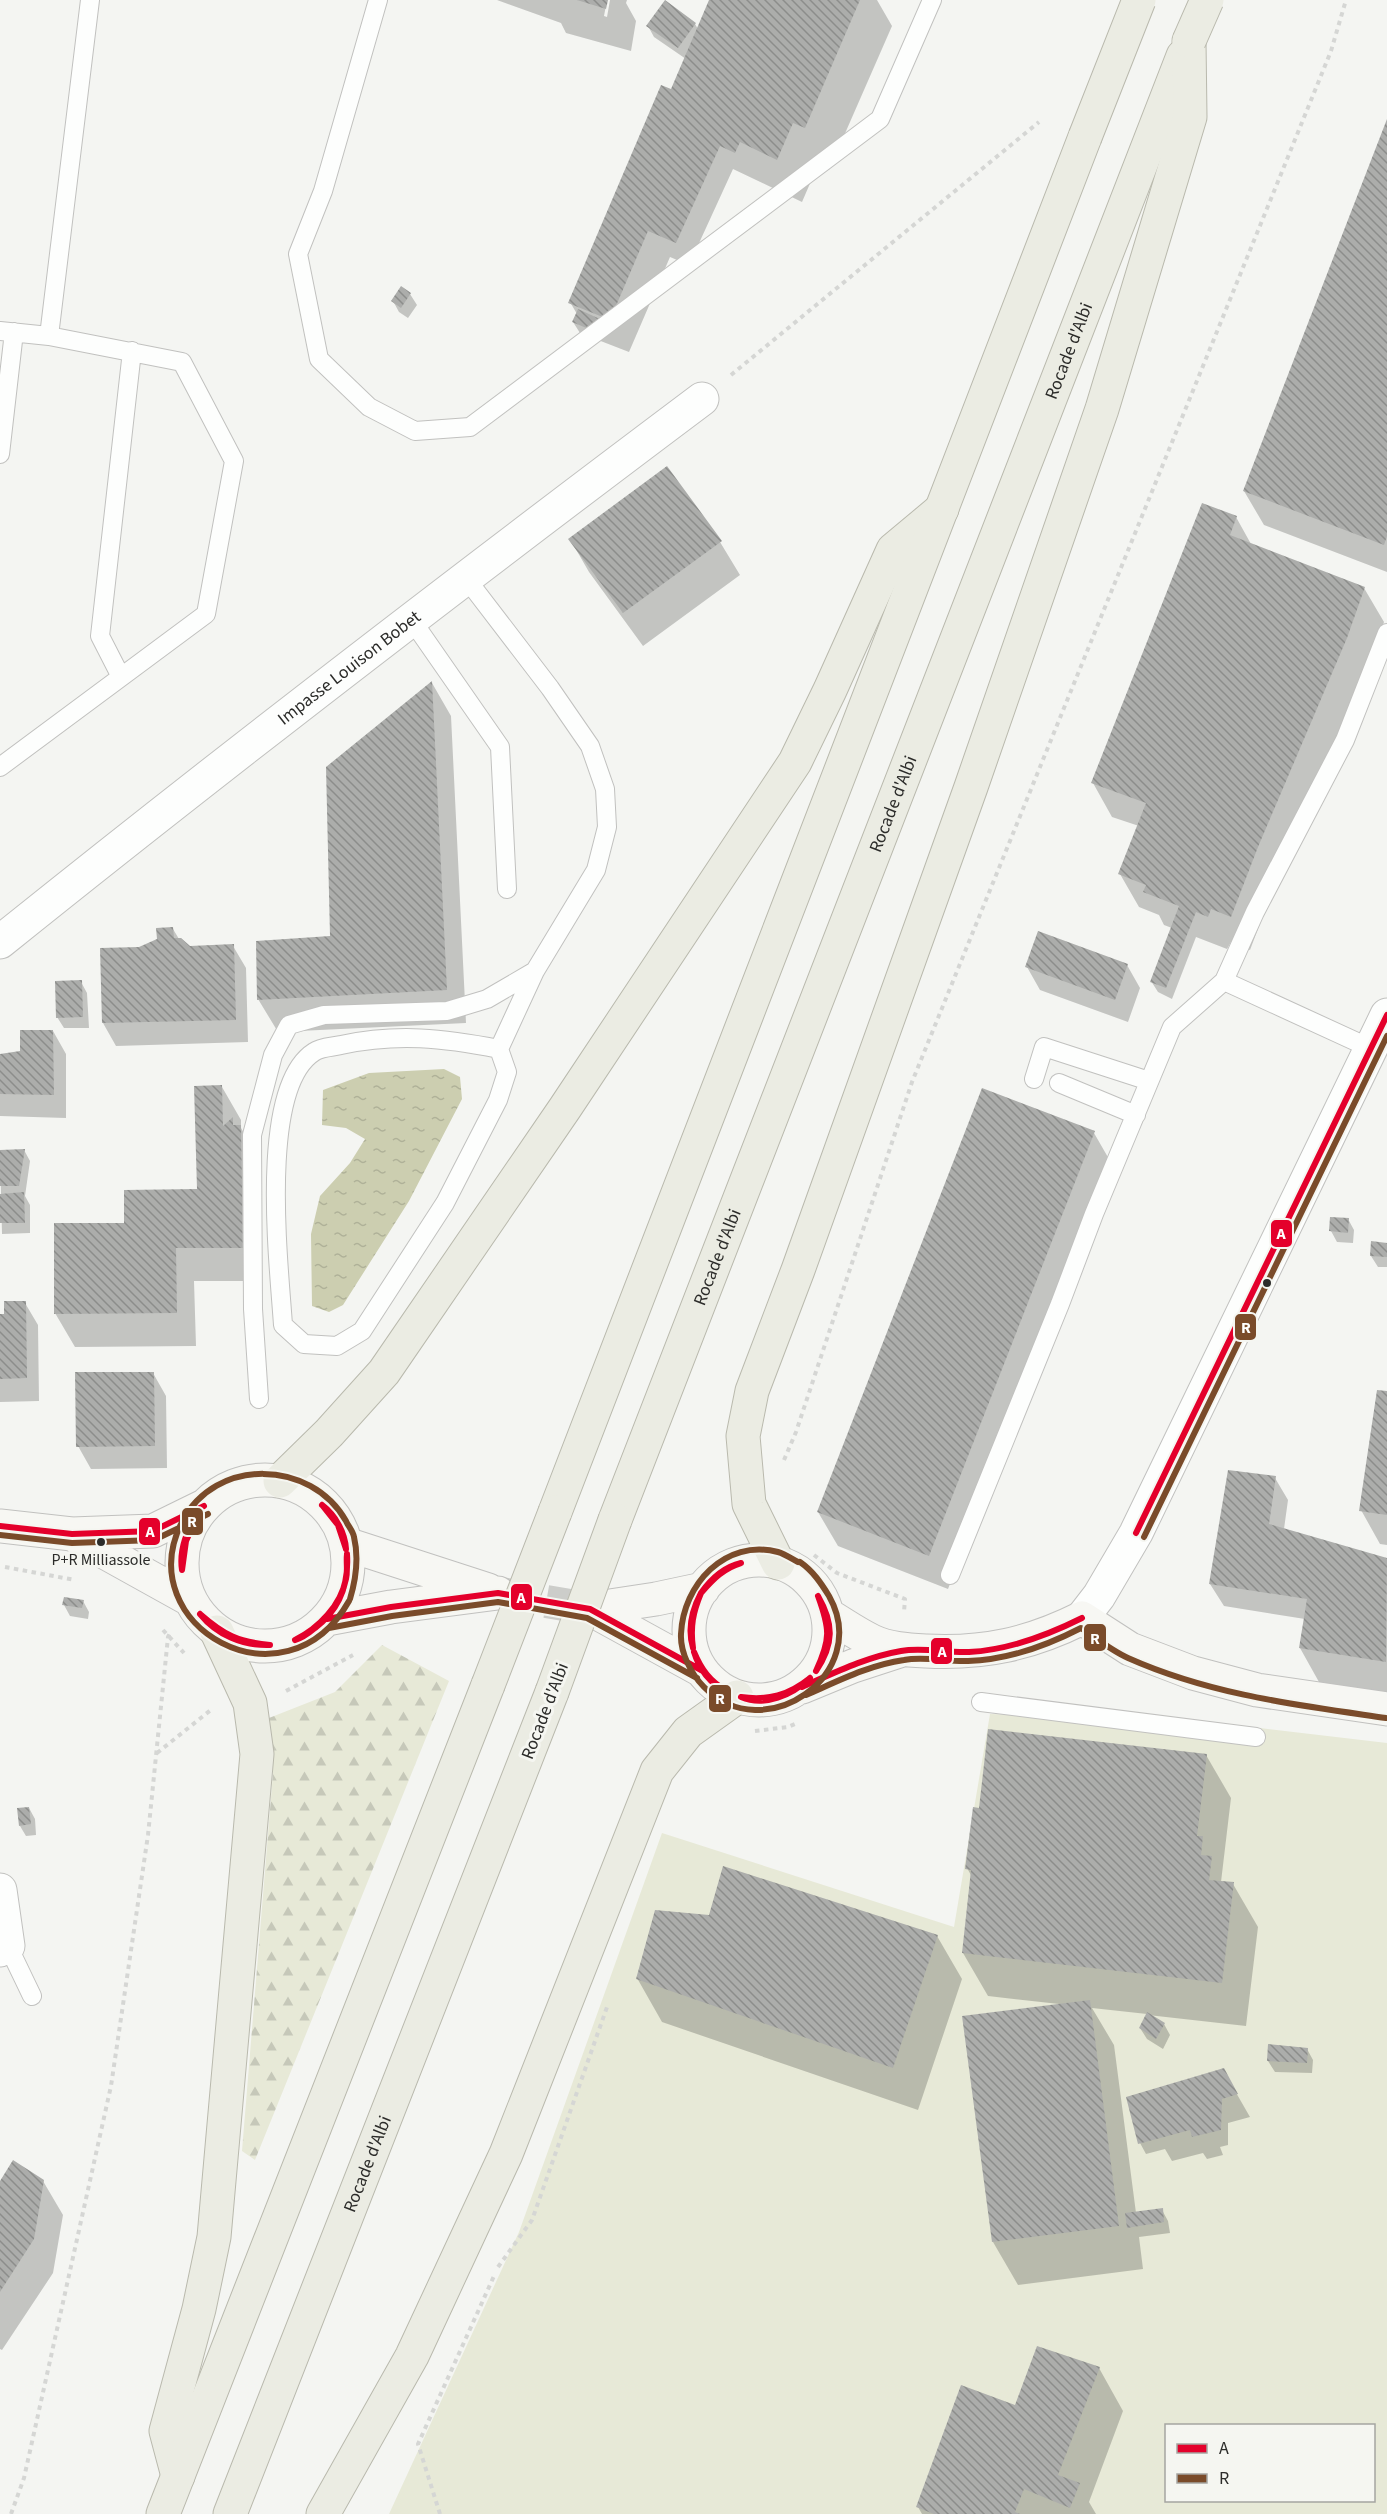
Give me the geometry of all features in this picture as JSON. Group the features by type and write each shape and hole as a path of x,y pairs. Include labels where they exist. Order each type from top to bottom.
{"highway":[{"path":"163,2514 488,1685 1139,0"},
{"name":"Rocade d'Albi","path":"230,2514 552,1692 615,1520 1189,41 1207,0"},
{"path":"778,1563 749,1504 743,1436 752,1391 798,1270 963,810 1102,409 1190,117 1189,41"},
{"path":"280,1482 329,1433 384,1372 565,1108 795,762 893,550 943,508"},
{"path":"178,2476 166,2432 199,2309 214,2236 257,1754 250,1703 217,1632"},
{"path":"323,2514 412,2356 506,2154 657,1771 688,1732 737,1697"}],"main road":[{"path":"0,1526 72,1534 153,1531 204,1506 226,1490 252,1481 280,1482 303,1489 322,1503 337,1522 346,1544 348,1571 341,1597 327,1619 303,1637 274,1646 244,1644 217,1632 201,1617 189,1599 182,1578 182,1556 188,1529 204,1506"},
{"path":"72,1534 189,1599"},
{"path":"327,1619 391,1607 498,1593 346,1544"},
{"path":"802,1687 816,1673 826,1655 830,1635 828,1615 810,1582 795,1570 778,1563 757,1560 736,1564 717,1574 703,1589 693,1607 689,1628 692,1650 702,1670 717,1687 737,1697 759,1701 781,1697 853,1666 902,1650"},
{"path":"702,1670 590,1609 703,1589"},
{"path":"828,1615 873,1642 902,1650 972,1652 1016,1644 1051,1634 1082,1618 1130,1649 1193,1673 1257,1690 1387,1709"}],"street":[{"name":"Impasse Louison Bobet","path":"0,942 465,576 702,399"},
{"path":"1082,1618 1099,1596 1136,1533 1387,1015"},
{"path":"0,1890 4,1948"}],"lane":[{"path":"49,336 90,0"},
{"path":"378,0 323,191 298,254 319,359 369,407 415,430 470,427 880,119 932,0"},
{"path":"0,454 7,331 49,336 182,362 234,461 206,614 0,767"},
{"path":"121,676 100,636 132,351"},
{"path":"465,576 550,688 590,746 605,789 607,827 596,870 535,971 499,1049 507,1072 498,1100 445,1203 363,1331 337,1346 304,1344 283,1325 274,1187 284,1103 296,1069 315,1051 371,1038 447,1039 499,1049"},
{"path":"411,619 500,747 507,889"},
{"path":"950,1575 1094,1214 1172,1027 1224,981 1255,912 1345,740 1387,633"},
{"path":"259,1399 254,1309 252,1134 273,1055 289,1025 324,1015 447,1011 487,999 535,971"},
{"path":"1224,981 1370,1048"},
{"path":"1034,1079 1044,1047 1149,1081"},
{"path":"1059,1083 1136,1115"},
{"path":"981,1702 1256,1737"},
{"path":"4,1948 32,1995"}],"path":[{"path":"779,1470 796,1432 912,1082 1331,51 1346,0"},
{"path":"702,399 1039,122"},
{"path":"808,1550 837,1573 905,1599 902,1650"},
{"path":"0,1566 76,1581"},
{"path":"11,2514 24,2478 111,2086 148,1835 168,1637 189,1599"},
{"path":"161,1628 190,1662"},
{"path":"156,1753 218,1705 250,1703 281,1694 362,1648"}],"green space":[{"path":"382,1645 449,1681 255,2160 242,2151 273,1773 269,1718 335,1692"},
{"path":"990,1714 1218,1723 1387,1743 1387,2514 389,2514 519,2232 662,1833 954,1927"}],"water":[{"path":"444,1069 460,1077 462,1099 409,1201 343,1305 329,1312 312,1306 311,1234 320,1196 350,1163 365,1139 346,1128 322,1125 323,1090 369,1073"}],"building":[{"path":"577,0 608,0 606,9"},
{"path":"665,0 696,23 678,48 646,26"},
{"path":"709,0 860,0 805,128 793,123 777,160 740,142 735,153 720,146 676,243 648,231 610,320 568,303 661,85 671,89"},
{"path":"1387,119 1387,536 1384,545 1243,491"},
{"path":"401,286 411,293 401,308 391,301"},
{"path":"578,309 602,320 596,332 572,322"},
{"path":"667,466 722,541 623,613 568,539"},
{"path":"1202,503 1237,516 1230,535 1365,587 1347,638 1258,847 1231,917 1211,909 1208,917 1196,912 1166,988 1150,982 1179,906 1143,892 1146,885 1118,874 1146,803 1091,783"},
{"path":"432,681 447,990 257,1000 256,941 330,936 326,767"},
{"path":"173,927 174,938 181,938 190,946 234,944 236,1020 102,1023 100,948 139,947 157,939 156,928"},
{"path":"1038,931 1128,964 1115,1000 1025,967"},
{"path":"82,980 83,1017 56,1018 55,981"},
{"path":"20,1030 53,1030 54,1095 0,1094 0,1054 20,1051"},
{"path":"222,1085 223,1126 233,1117 233,1125 241,1125 243,1248 176,1248 177,1313 54,1314 54,1223 124,1223 124,1190 197,1189 194,1086"},
{"path":"982,1088 1095,1131 929,1556 817,1512"},
{"path":"25,1149 19,1186 0,1186 0,1150"},
{"path":"24,1192 25,1223 0,1223 0,1194"},
{"path":"1330,1217 1349,1218 1348,1233 1329,1231"},
{"path":"1371,1241 1387,1243 1387,1257 1370,1256"},
{"path":"4,1301 26,1301 27,1378 0,1379 0,1314 4,1314"},
{"path":"75,1372 154,1372 155,1446 76,1447"},
{"path":"1377,1390 1387,1391 1387,1515 1359,1511"},
{"path":"1228,1470 1276,1476 1269,1524 1387,1558 1386,1662 1299,1648 1307,1599 1209,1584"},
{"path":"64,1597 84,1600 82,1608 62,1605"},
{"path":"988,1729 1207,1754 1197,1836 1203,1836 1201,1855 1212,1856 1209,1880 1234,1882 1222,1983 962,1953 971,1870 965,1869 973,1807 979,1808"},
{"path":"29,1807 31,1824 19,1826 17,1808"},
{"path":"723,1866 938,1935 893,2068 636,1979 655,1910 709,1915"},
{"path":"1090,2000 1119,2226 992,2242 962,2016"},
{"path":"1147,2012 1165,2023 1156,2039 1139,2028"},
{"path":"1268,2044 1308,2048 1307,2063 1267,2061"},
{"path":"1224,2068 1238,2094 1222,2099 1221,2130 1192,2137 1190,2130 1138,2144 1126,2097"},
{"path":"13,2160 44,2180 34,2239 0,2292 0,2181"},
{"path":"1163,2208 1164,2222 1127,2228 1125,2213"},
{"path":"1037,2346 1100,2367 1058,2475 1080,2483 1070,2508 1024,2489 1015,2512 1020,2514 934,2514 916,2507 961,2385 1015,2405"}],"tunnel":[{"path":"498,1593 590,1609"}],"transit line":[{"name":"A","path":"1136,1533 1387,1015"},
{"name":"R","path":"1144,1537 1387,1036"},
{"name":"R","path":"349,1601 321,1634 288,1651 254,1653 222,1643 195,1622 177,1594 171,1560 182,1522 197,1501 217,1486 239,1477 263,1474 287,1477 310,1486 330,1501 346,1521 353,1535 356,1568 350,1599"},
{"name":"A","path":"322,1505 338,1524 344,1536 346,1549"},
{"name":"A","path":"322,1505 338,1525 346,1549"},
{"name":"A","path":"0,1526 72,1534 153,1531 204,1506"},
{"name":"A","path":"182,1570 185,1540 199,1513"},
{"name":"A","path":"182,1570 186,1541 199,1513"},
{"name":"R","path":"0,1535 72,1543 154,1540 208,1514"},
{"name":"R","path":"798,1562 778,1552 759,1549 741,1552 710,1569 690,1599 681,1634 684,1655 699,1682 728,1704 755,1710 782,1706 806,1694 825,1675 836,1652 839,1625 829,1596 809,1569 800,1562"},
{"name":"A","path":"295,1640 312,1629 334,1607 347,1576 347,1554"},
{"name":"A","path":"295,1640 306,1635 323,1621 336,1605 344,1586 347,1554"},
{"name":"A","path":"701,1593 718,1574 741,1563"},
{"name":"A","path":"701,1593 719,1575 741,1563"},
{"name":"A","path":"327,1619 391,1607 498,1593 590,1609 701,1670"},
{"name":"A","path":"693,1648 690,1633 691,1619 701,1593"},
{"name":"A","path":"693,1648 693,1620 701,1593"},
{"name":"A","path":"816,1671 827,1634 825,1617 818,1596"},
{"name":"A","path":"816,1671 826,1652 830,1634 827,1616 818,1596"},
{"name":"R","path":"329,1628 392,1616 498,1602 587,1618 697,1678"},
{"name":"A","path":"200,1614 232,1636 249,1642 270,1645"},
{"name":"A","path":"200,1614 214,1628 231,1638 250,1644 270,1645"},
{"name":"A","path":"802,1687 875,1657 909,1650 984,1651 1041,1636 1082,1618"},
{"name":"R","path":"806,1695 854,1674 891,1662 912,1659 968,1661 998,1658 1054,1641 1081,1628 1122,1655 1159,1671 1191,1681 1255,1697 1386,1718"},
{"name":"A","path":"694,1652 707,1674 727,1691"},
{"name":"A","path":"694,1652 706,1675 727,1691"},
{"name":"A","path":"741,1697 760,1698 786,1693 810,1678"},
{"name":"A","path":"741,1697 759,1701 778,1698 795,1690 810,1678"}],"place":[{"name":"P+R Milliassole","path":"101,1542"}]}
